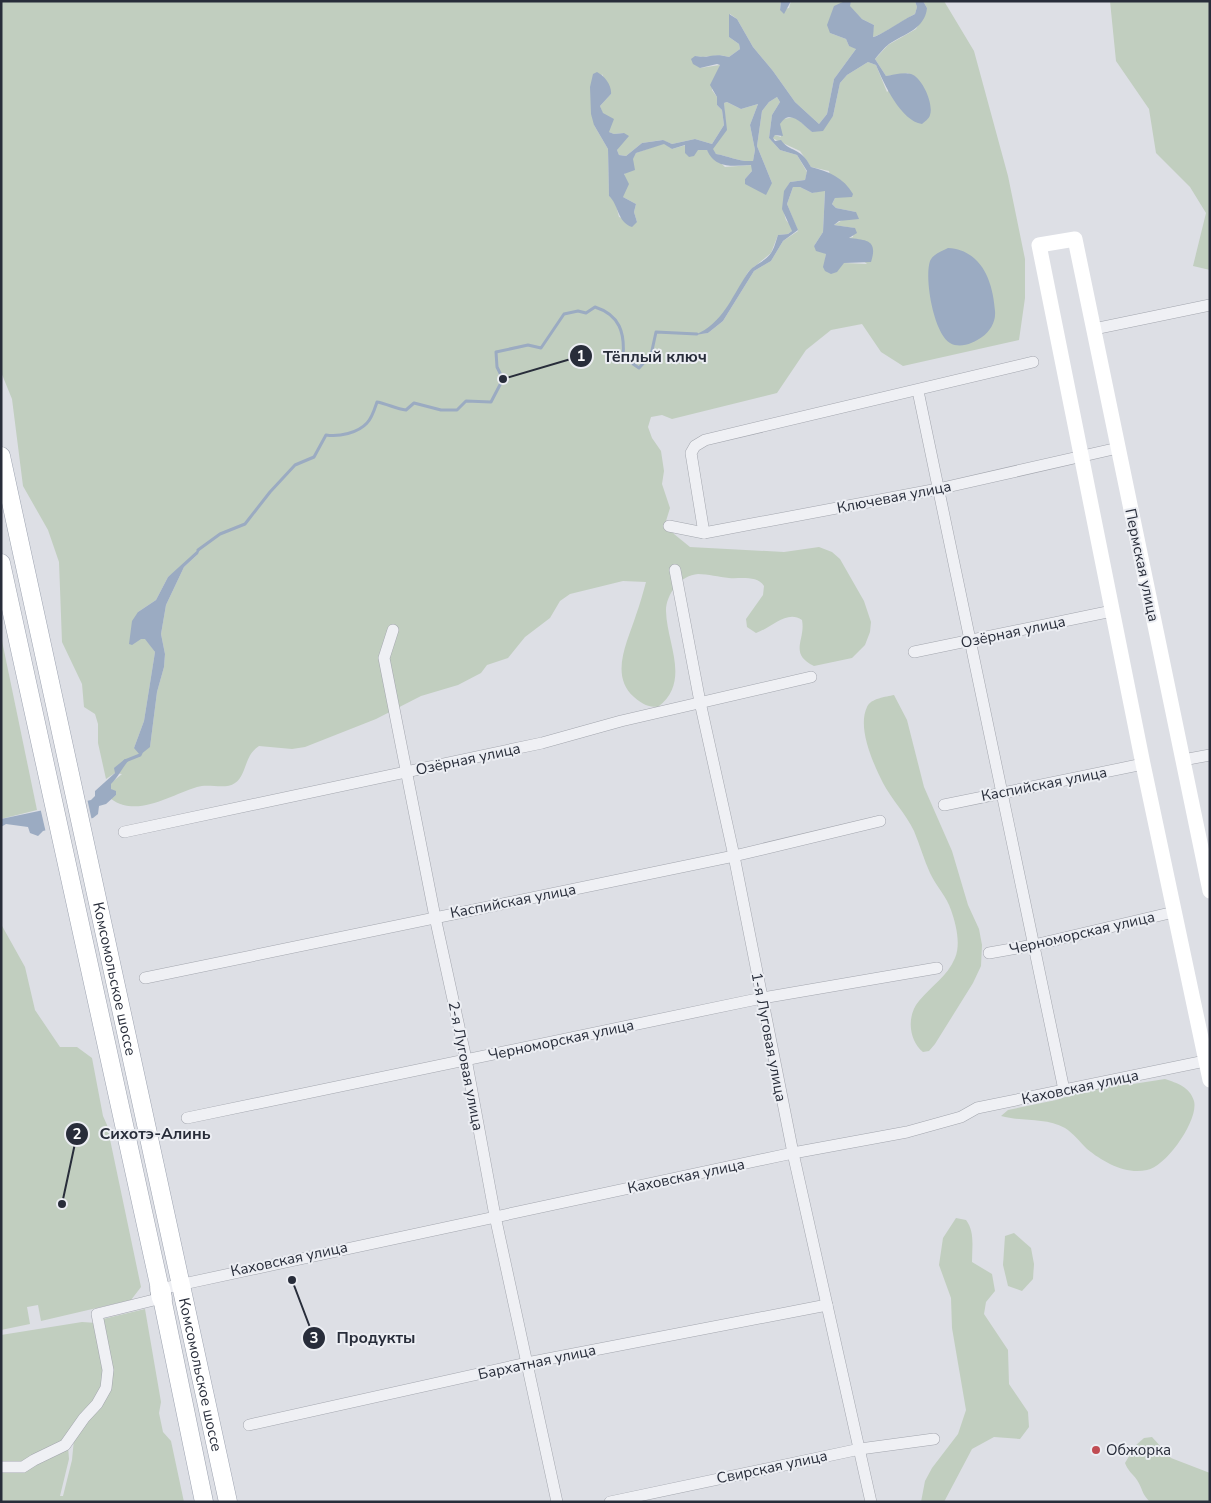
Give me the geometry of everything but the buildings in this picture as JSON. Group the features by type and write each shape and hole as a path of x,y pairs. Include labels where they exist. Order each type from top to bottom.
{"main road":[{"name":"Комсомольское шоссе","path":"1,456 184,1282 228,1502"},
{"name":"Комсомольское шоссе","path":"1,563 161,1293 204,1502"}],"street":[{"name":"Пермская улица","path":"1081,457 1039,245 1075,239 1210,890"},
{"path":"1094,329 1210,305"},
{"path":"704,533 691,453 695,446 705,440 1032,362"},
{"path":"918,390 1064,1090"},
{"name":"Ключевая улица","path":"669,526 704,533 938,489 1118,448"},
{"path":"1081,457 1174,912 1208,1060 1210,1080"},
{"name":"1-я Луговая улица","path":"675,570 700,702 734,856 793,1153 871,1502"},
{"name":"Озёрная улица","path":"914,652 1112,611"},
{"name":"2-я Луговая улица","path":"393,630 384,658 408,772 435,917 466,1059 495,1216 557,1502"},
{"name":"Озёрная улица","path":"124,832 542,743 700,702 811,677"},
{"path":"1183,760 1210,755"},
{"name":"Каспийская улица","path":"944,805 1143,764"},
{"name":"Каспийская улица","path":"151,977 734,856 880,821"},
{"name":"Черноморская улица","path":"989,953 1034,945 1174,912"},
{"name":"Черноморская улица","path":"187,1118 762,998 937,968"},
{"name":"Каховская улица","path":"1,1466 23,1467 65,1445 84,1418 97,1404 106,1388 108,1370 97,1314 161,1293 184,1282 793,1153 907,1132 961,1117 977,1108 1208,1060"},
{"name":"Бархатная улица","path":"249,1425 527,1364 827,1305"},
{"name":"Свирская улица","path":"610,1502 860,1449 934,1439"}],"green space":[{"path":"1,1 781,1 780,10 789,8 791,1 845,1 830,33 846,39 849,46 856,47 856,49 834,79 827,114 819,124 795,102 753,47 737,19 730,14 729,37 739,44 740,49 729,57 695,56 700,68 720,65 712,90 717,97 717,105 722,110 724,125 712,144 695,139 672,144 662,140 642,143 626,156 619,155 617,150 624,133 614,134 609,132 600,106 611,94 602,74 594,125 608,149 609,196 615,201 619,217 637,222 634,212 636,204 623,197 624,175 636,153 664,143 672,149 686,145 698,150 707,150 725,167 752,165 752,171 745,179 772,183 757,146 762,111 769,102 777,97 780,102 772,115 769,138 780,150 797,155 807,172 805,180 790,182 785,196 785,216 792,231 788,234 778,235 771,253 748,272 732,301 719,319 708,330 698,334 708,333 723,321 754,271 771,261 783,241 798,231 787,204 793,187 800,187 812,193 825,190 823,232 814,246 826,254 824,267 844,263 867,264 842,241 834,250 828,248 832,242 853,237 854,228 834,225 856,212 836,208 832,204 835,198 829,171 811,167 800,151 772,138 775,135 781,137 779,124 783,119 795,117 812,132 833,116 840,83 847,75 868,62 876,65 887,92 909,73 886,76 875,59 888,45 916,29 927,8 923,1 944,1 974,51 1008,176 1025,259 1025,298 1019,340 903,366 881,352 862,324 831,330 806,350 777,393 672,419 662,415 651,417 648,427 652,438 661,451 664,471 662,484 670,508 666,521 674,534 690,547 784,552 819,547 832,552 840,559 864,601 871,622 870,632 865,645 852,658 814,666 806,661 800,651 802,620 796,617 779,620 756,633 747,627 746,619 763,595 764,586 757,580 702,574 692,575 676,586 667,605 667,624 675,662 673,686 668,697 658,707 648,706 634,697 627,688 623,679 622,668 625,647 646,582 623,581 570,594 560,601 550,618 525,637 508,658 487,665 481,673 458,685 421,696 376,719 305,747 292,749 259,746 251,754 242,775 235,783 227,786 197,787 143,806 121,804 111,799 116,795 111,789 111,783 122,774 115,773 106,779 98,743 98,724 95,714 84,707 82,684 62,642 59,562 48,530 23,486 12,399 1,372","holes":["198,554 184,567 166,605 161,634 165,654 164,667 157,692 150,747 134,748 144,721 155,652 146,639 141,639 138,612 156,600 168,577"]},
{"path":"851,1 915,1 917,7 915,14 872,37 874,25 862,19 849,6"},
{"path":"1110,1 1210,1 1210,270 1193,266 1206,213 1190,187 1156,153 1149,109 1116,61"},
{"path":"727,102 741,109 758,104 750,125 755,150 753,161 738,160 716,154 712,149 726,130 724,103"},
{"path":"1,636 37,810 1,819"},
{"path":"894,695 907,720 924,787 952,851 968,905 979,929 982,945 981,966 973,983 935,1044 929,1051 923,1052 912,1035 912,1014 919,1001 952,965 957,952 958,940 955,921 949,905 930,873 911,825 883,783 875,766 865,735 864,715 869,704 883,697"},
{"path":"1,924 25,967 35,1010 60,1047 77,1047 92,1058 141,1287 131,1300 41,1321 38,1305 27,1307 30,1324 1,1330"},
{"path":"1165,1079 1178,1084 1189,1092 1194,1101 1194,1109 1180,1142 1163,1161 1147,1170 1131,1171 1107,1163 1087,1149 1068,1130 1050,1122 1001,1116 1008,1110 1056,1100 1100,1086 1133,1084"},
{"path":"956,1218 966,1220 971,1230 972,1262 992,1274 995,1291 986,1302 984,1314 1008,1350 1009,1384 1028,1412 1029,1427 1020,1439 994,1437 972,1449 944,1502 921,1502 925,1481 932,1468 958,1434 966,1410 952,1328 951,1298 939,1265 943,1238"},
{"path":"1014,1233 1031,1248 1034,1264 1033,1279 1022,1291 1008,1286 1003,1265 1005,1236"},
{"path":"145,1309 161,1402 159,1413 163,1432 171,1441 184,1502 1,1502 1,1468 28,1470 68,1446 69,1459 60,1496 63,1496 72,1460 74,1439 108,1388 103,1319"},
{"path":"82,1322 97,1323 104,1387 70,1438 16,1464 1,1465 1,1335"},
{"path":"1152,1437 1171,1458 1210,1473 1210,1502 1150,1502 1147,1499 1125,1463 1135,1446 1144,1438"}],"water":[{"path":"781,1 791,1 784,14 780,10"},
{"path":"845,1 851,1 850,6 862,19 874,25 873,37 915,14 917,7 915,1 923,1 927,8 918,26 889,44 875,59 886,76 908,73 915,76 923,85 929,98 931,110 929,118 922,124 914,121 900,109 876,65 868,62 847,75 840,83 833,116 823,131 812,132 796,119 788,117 780,124 783,136 775,135 773,138 775,141 781,140 788,147 803,156 811,167 835,176 849,188 853,194 852,197 835,198 832,204 836,208 856,212 859,219 839,221 834,225 855,228 857,233 849,238 866,241 872,245 873,255 871,262 844,263 837,272 831,274 825,271 823,267 826,254 816,251 814,246 823,232 825,191 812,193 800,187 793,187 787,204 798,230 783,241 771,261 754,271 723,321 708,333 695,335 705,330 720,317 749,271 771,253 778,235 788,234 792,231 782,209 784,191 790,182 805,180 807,171 797,155 780,150 769,138 772,115 780,102 777,97 769,102 762,111 757,146 772,183 766,195 745,184 745,179 752,171 751,165 725,165 710,156 707,150 698,150 694,156 689,157 685,153 685,145 672,149 664,144 636,153 633,159 635,170 624,174 629,184 623,197 636,204 634,212 637,222 632,227 627,225 609,196 608,149 594,125 591,114 590,87 593,74 597,72 603,76 610,88 611,94 600,106 603,113 614,119 609,132 614,134 624,133 629,136 617,150 619,155 626,156 642,143 663,140 672,144 695,139 712,144 724,125 722,110 717,105 717,97 710,85 720,65 700,68 693,64 691,59 695,56 719,55 729,57 740,49 739,44 729,37 729,14 737,19 753,47 795,102 819,124 827,114 834,79 856,49 849,46 846,39 830,33 827,25 834,6","holes":["727,102 741,109 758,104 750,125 755,150 753,161 738,160 716,154 713,149 727,130 724,103"]},
{"path":"948,248 960,250 977,261 984,269 994,300 995,315 990,329 979,339 962,345 954,345 944,338 935,318 929,292 928,269 930,261 935,255"},
{"path":"201,547 198,554 184,567 166,605 161,634 165,654 164,667 157,692 150,747 140,755 134,748 144,721 155,652 145,639 141,639 132,645 129,644 132,621 138,612 156,600 168,577"},
{"path":"125,759 129,760 111,784 111,789 116,791 116,795 106,804 99,806 98,814 93,818 43,831 38,836 30,833 28,827 6,824 1,827 1,819 91,800 95,796 95,791 115,773 114,768"}],"pier":[{"path":"87,798 92,821 46,833 40,807"}],"waterway":[{"path":"198,550 220,534 245,524 270,492 295,465 314,457 326,435 348,434 359,429 367,423 377,402 406,410 414,403 441,410 457,410 466,401 491,402 503,379 497,367 496,352 528,345 541,348 564,314 578,311 586,313 595,307 610,315 622,333 623,357 639,368 651,355 656,332 697,334"},
{"path":"125,761 141,753"}],"place":[{"name":"Тёплый ключ","path":"503,379"},
{"name":"Сихотэ-Алинь","path":"62,1204"},
{"name":"Продукты","path":"292,1280"},
{"name":"Обжорка","path":"1096,1450"}]}
